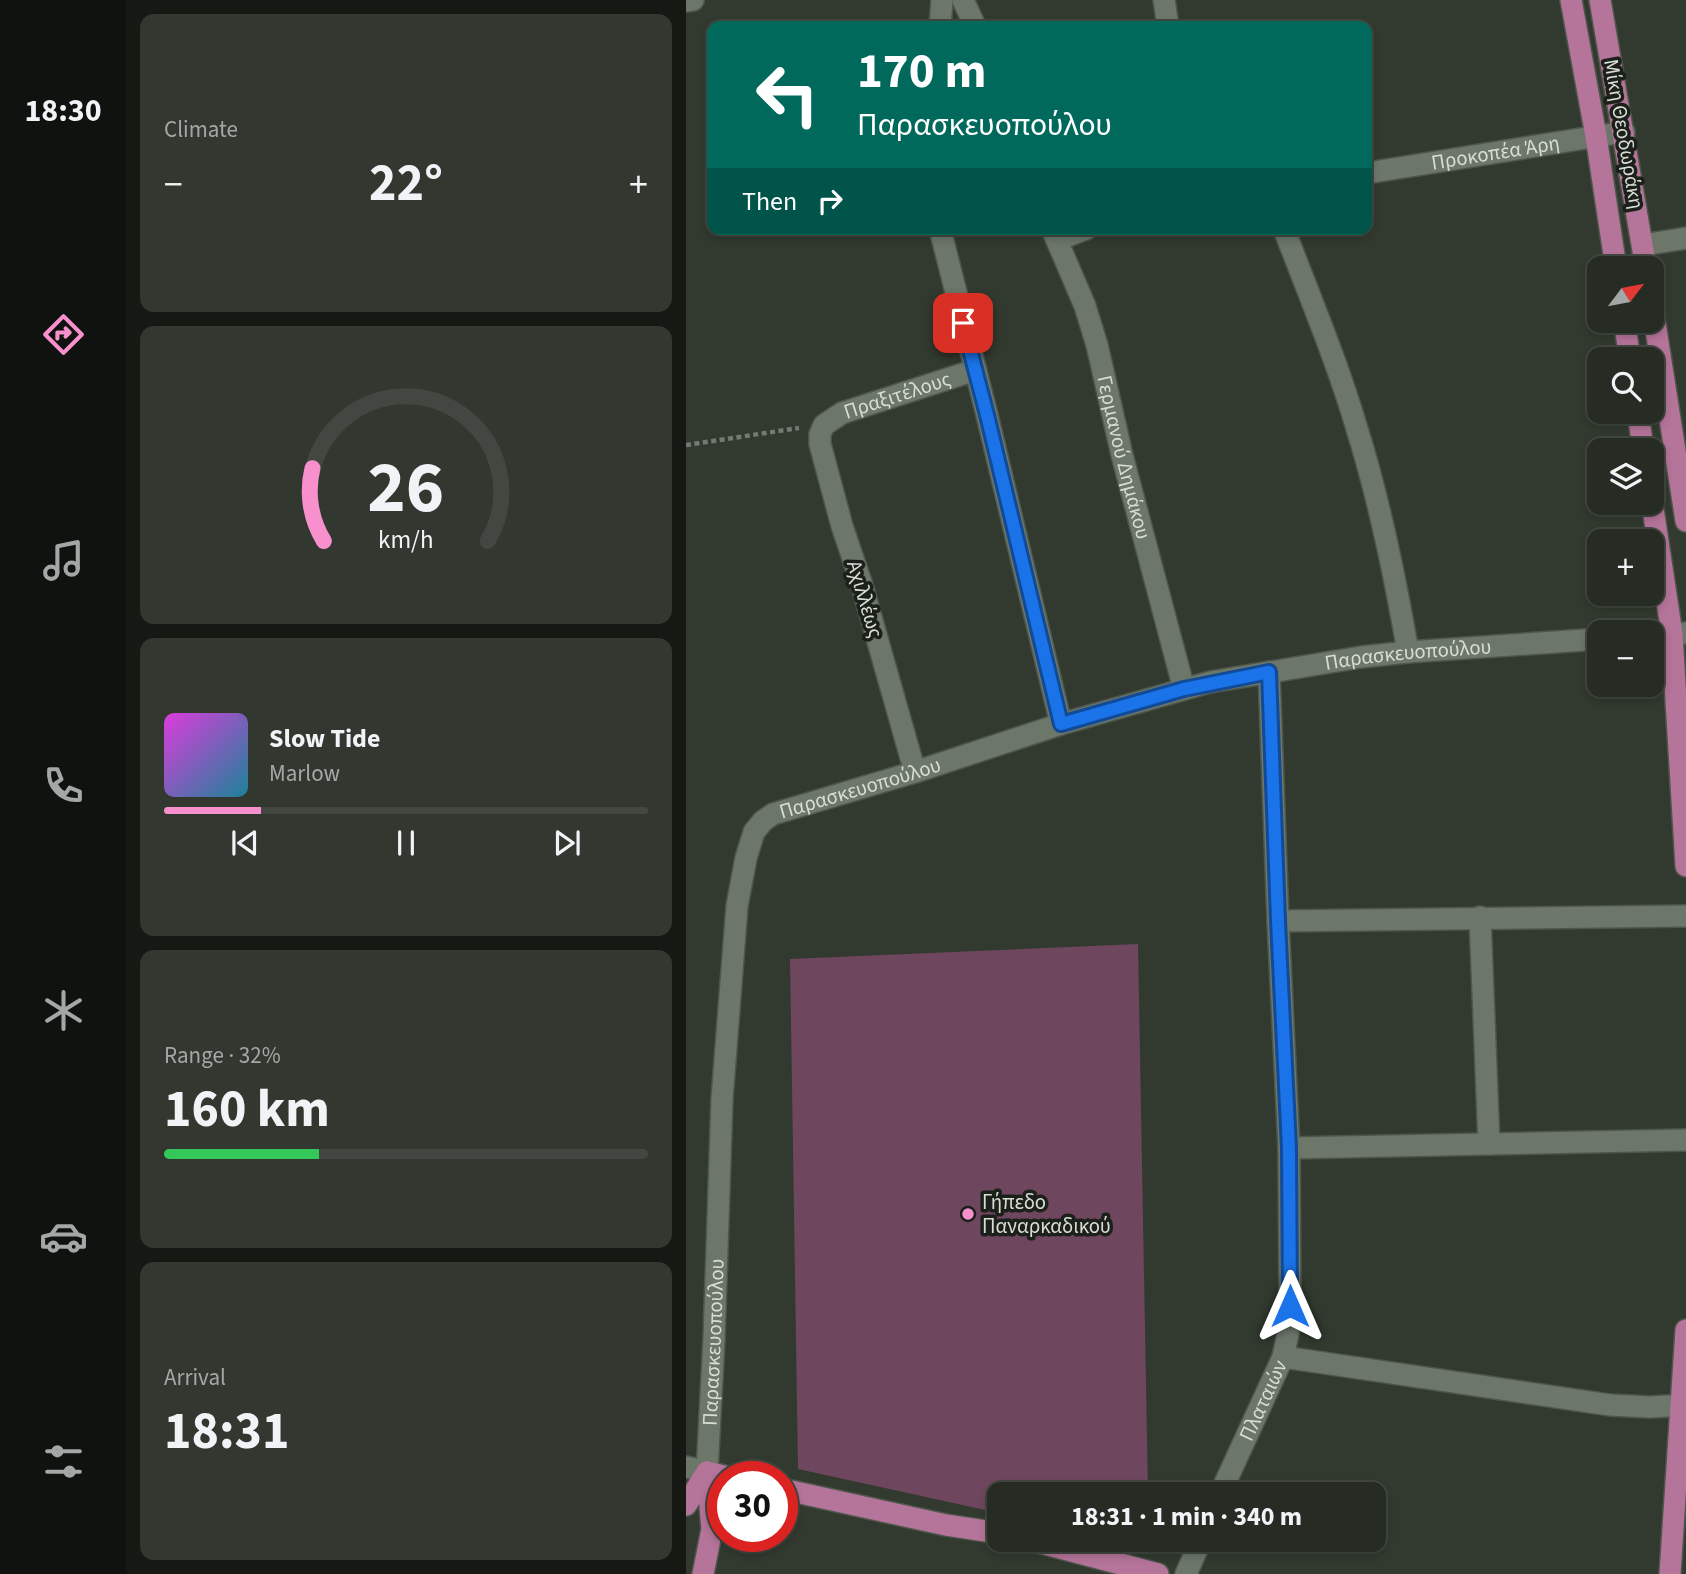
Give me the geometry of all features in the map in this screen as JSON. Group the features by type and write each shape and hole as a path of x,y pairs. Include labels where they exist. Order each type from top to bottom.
{"main road":[{"name":"Μίκη Θεοδωράκη","path":"1571,0 1614,256"},
{"name":"Μίκη Θεοδωράκη","path":"1600,0 1644,256"},
{"path":"1657,333 1686,521"},
{"path":"1653,515 1670,634 1686,866"},
{"path":"1670,1574 1686,1330"},
{"path":"686,1505 707,1472"},
{"path":"798,1493 946,1525 987,1531"},
{"path":"704,1574 708,1552"},
{"path":"1075,1552 1158,1574"}],"street":[{"path":"686,1 693,0"},
{"path":"940,21 942,0"},
{"path":"963,0 973,21"},
{"path":"1164,0 1167,21"},
{"name":"Προκοπέα Άρη","path":"1372,172 1624,132"},
{"path":"941,235 1061,724"},
{"name":"Γερμανού Δημάκου","path":"1055,235 1093,333 1122,455 1184,689"},
{"path":"1286,235 1344,389 1369,467 1408,652"},
{"path":"1643,245 1686,238"},
{"name":"Πραξιτέλους","path":"825,424 842,413 975,370"},
{"name":"Αχιλλέως","path":"825,424 819,440 822,454 915,772"},
{"name":"Παρασκευοπούλου","path":"708,1461 715,1339 722,1100 737,906 754,832 764,821 773,814 915,772 1061,724 1184,689 1362,657 1587,640"},
{"name":"Πλαταιών","path":"1226,1482 1283,1357 1290,1306 1289,1148 1269,672"},
{"path":"1278,921 1686,916"},
{"path":"1480,918 1489,1144"},
{"path":"1289,1148 1686,1140"},
{"path":"1283,1357 1610,1405 1683,1406"},
{"path":"1186,1574 1196,1552"}],"path":[{"path":"686,445 825,424"}],"shaded area":[{"name":"Γήπεδο Παναρκαδικού","path":"1138,944 1148,1482 987,1482 987,1510 798,1469 790,959"}],"place":[{"name":"Γήπεδο Παναρκαδικού","path":"968,1214"}],"route":[{"path":"963,323 1061,724 1210,682 1269,672 1289,1148 1290,1306"}]}
